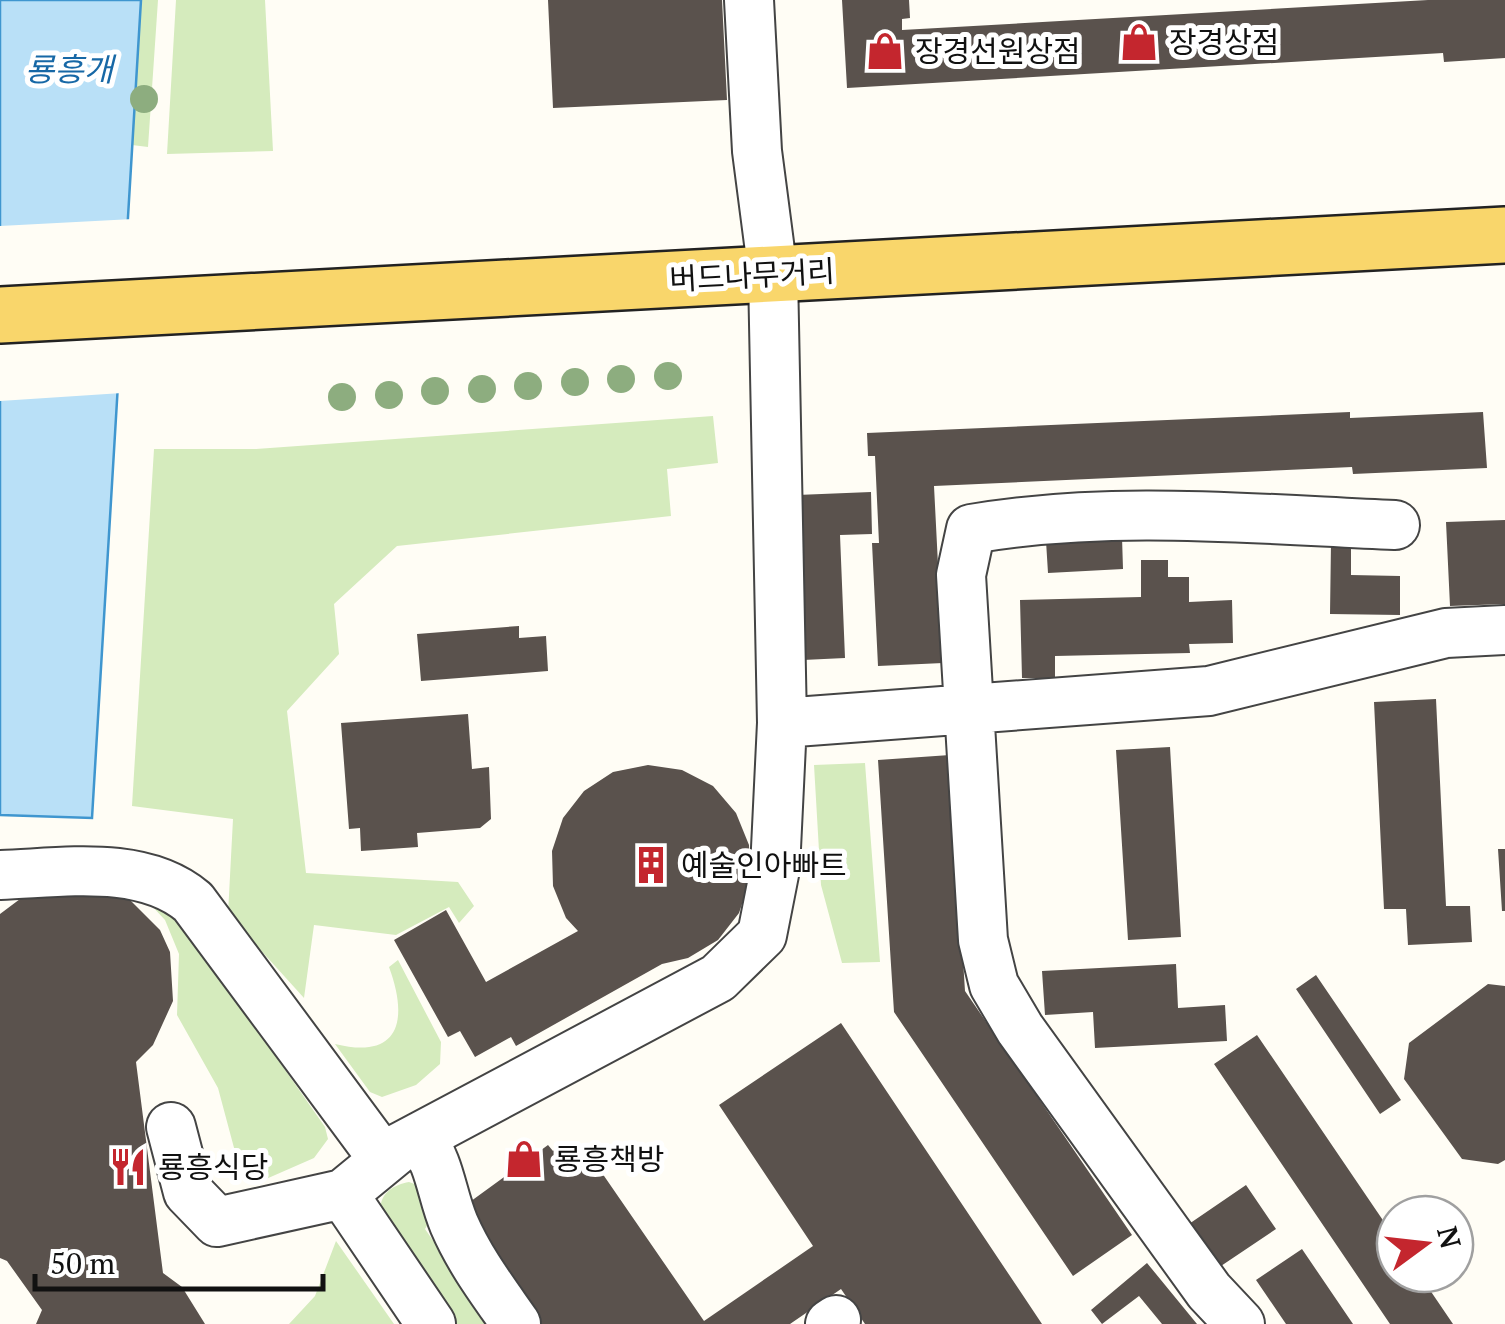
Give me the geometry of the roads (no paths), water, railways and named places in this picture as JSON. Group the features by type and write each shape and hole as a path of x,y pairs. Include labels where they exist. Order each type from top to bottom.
{"main road":[{"name":"버드나무거리","path":"0,315 1505,235"}],"street":[{"path":"171,1127 188,1192 217,1222 342,1194 402,1149 718,978 762,935 775,869 782,722 773,274 757,151 749,0"},
{"path":"1240,1324 1208,1291 1020,1029 994,984 982,940 961,576 971,528 1022,520 1192,516 1395,526"},
{"path":"782,722 1209,691 1446,633 1505,630"},
{"path":"0,875 135,874 175,887 193,902 402,1149 436,1157 452,1218 470,1260 516,1324"},
{"path":"342,1194 431,1324"}],"water":[{"name":"룡흥개","path":"0,0 141,0 92,818 0,815"}],"place":[{"name":"장경상점","path":"1139,42"},
{"name":"장경선원상점","path":"885,51"},
{"name":"예술인아빠트","path":"651,865"},
{"name":"룡흥책방","path":"524,1159"},
{"name":"룡흥식당","path":"128,1167"}]}
